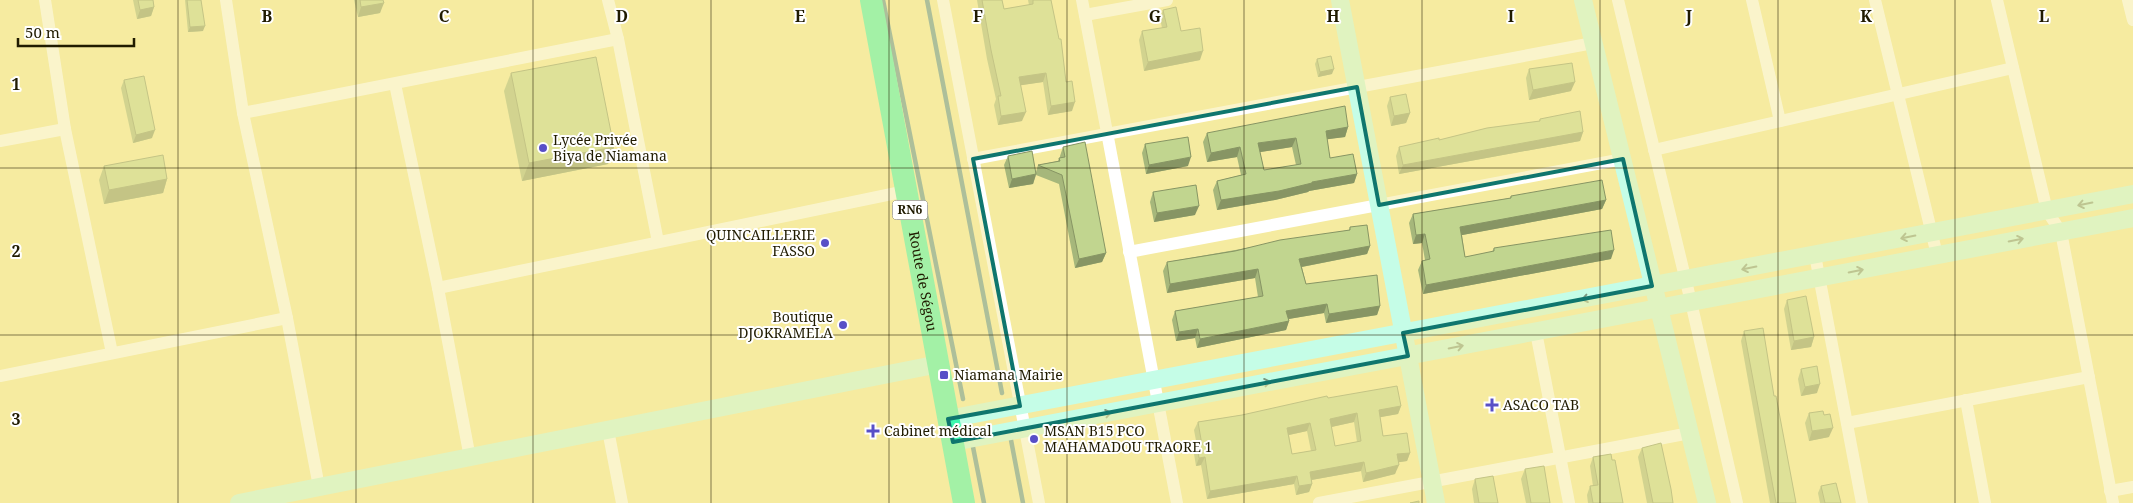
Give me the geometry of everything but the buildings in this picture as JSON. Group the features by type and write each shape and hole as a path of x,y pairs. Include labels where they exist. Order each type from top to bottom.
{"highway":[{"name":"Route de Ségou","path":"871,0 964,503"}],"street":[{"path":"45,0 65,129 112,354"},
{"path":"226,0 243,113 287,318 319,487"},
{"path":"608,0 618,39 658,242"},
{"path":"942,0 1039,503"},
{"path":"1082,0 1177,503"},
{"path":"1084,16 1167,0"},
{"path":"1340,0 1436,503"},
{"path":"1583,0 1707,503"},
{"path":"1618,0 1692,302 1737,503"},
{"path":"1752,0 1780,121"},
{"path":"1874,0 1937,255"},
{"path":"1997,0 2047,211 2061,232 2112,497 2133,487"},
{"path":"2128,0 2133,20"},
{"path":"243,113 618,39"},
{"path":"973,159 1593,43"},
{"path":"1654,150 2013,68"},
{"path":"395,84 438,288 470,458"},
{"path":"0,141 65,129"},
{"path":"1129,252 1623,159"},
{"path":"438,288 906,191"},
{"path":"948,420 2133,194"},
{"path":"953,442 2133,218"},
{"path":"1815,255 1862,503"},
{"path":"0,376 287,318"},
{"path":"1536,332 1569,503"},
{"path":"239,503 939,364"},
{"path":"1847,423 2089,377"},
{"path":"1966,400 1986,503"},
{"path":"608,430 622,503"},
{"path":"1319,503 1690,433"}],"highlighted area":[{"path":"1357,87 1379,205 1623,159 1652,286 1403,333 1408,356 953,442 948,419 1020,406 973,159"}],"waterway":[{"path":"883,0 963,399"},
{"path":"927,0 1002,393"},
{"path":"1011,440 1023,503"},
{"path":"973,447 984,503"}],"place":[{"name":"Lycée Privée Biya de Niamana","path":"543,148"},
{"name":"QUINCAILLERIE FASSO","path":"825,243"},
{"name":"Boutique DJOKRAMELA","path":"843,325"},
{"name":"Niamana Mairie","path":"944,375"},
{"name":"ASACO TAB","path":"1492,405"},
{"name":"Cabinet médical","path":"873,431"},
{"name":"MSAN B15 PCO MAHAMADOU TRAORE 1","path":"1034,439"}]}
